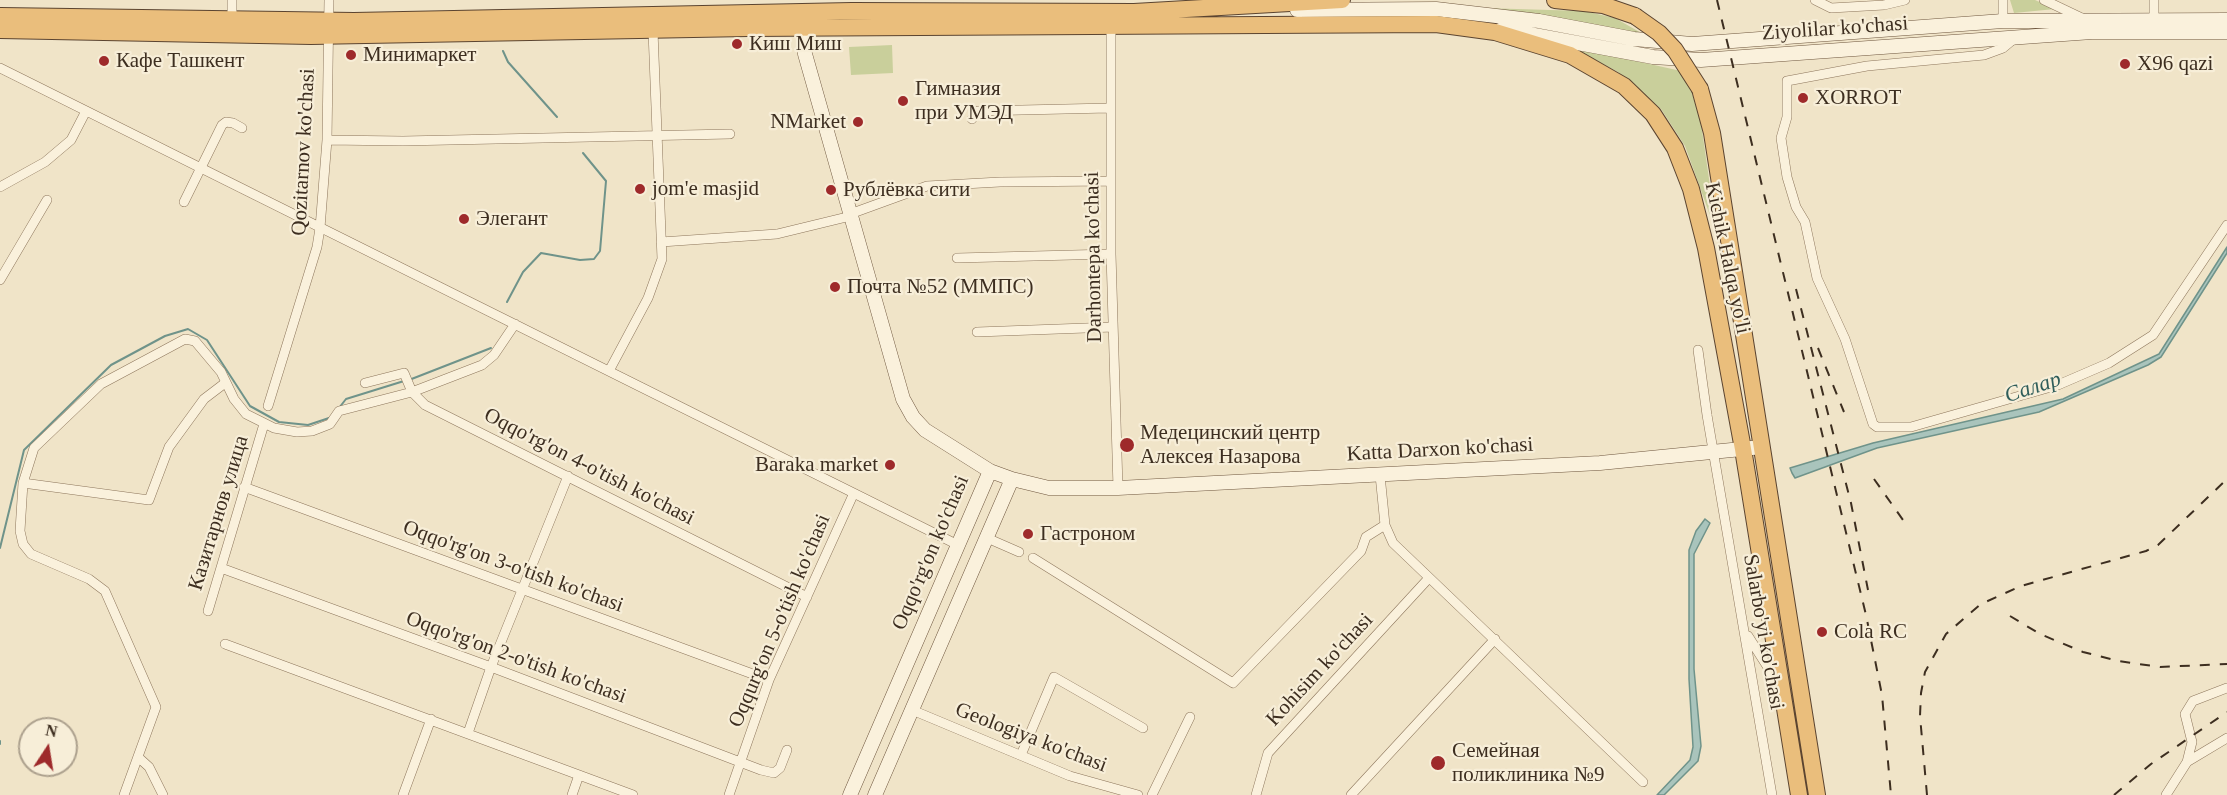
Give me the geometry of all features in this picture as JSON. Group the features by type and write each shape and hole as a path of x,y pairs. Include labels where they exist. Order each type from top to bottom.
{"highway":[{"name":"Kichik Halqa yo'li","path":"0,30 328,28 653,31 802,21 841,13 984,6 1110,19 1153,11 1342,0"},
{"name":"Kichik Halqa yo'li","path":"1555,0 1603,5 1635,16 1667,41 1700,89 1712,133 1817,795"},
{"name":"Kichik Halqa yo'li","path":"0,16 232,20 328,28 774,7 802,21"},
{"name":"Kichik Halqa yo'li","path":"841,13 1449,24 1526,40 1582,60 1632,93 1662,125 1680,158 1699,217 1743,449 1799,795"}],"main road":[{"name":"Ziyolilar ko'chasi","path":"1153,11 1436,9 1516,18 1634,39 1678,43 2002,21 2154,19 2225,26"},
{"name":"Oqqo'rg'on ko'chasi","path":"802,21 805,54 900,390 909,412 925,430 990,471 850,795"},
{"name":"Ziyolilar ko'chasi","path":"1449,24 1533,33 1634,54 1686,60 2017,36 2225,26"},
{"path":"1885,30 1887,47"},
{"name":"Katta Darxon ko'chasi","path":"990,471 1012,480 1049,488 1118,488 1600,463 1762,447"},
{"name":"Oqqo'rg'on ko'chasi","path":"878,789 1012,480"},
{"path":"859,774 878,789"}],"street":[{"path":"232,0 232,20"},
{"name":"Qozitarnov ko'chasi","path":"268,406 317,247 320,228 327,140 329,0"},
{"path":"1815,0 1831,8 1884,5 1905,0"},
{"path":"2002,21 2003,0"},
{"path":"2044,0 2086,20"},
{"path":"2154,0 2154,19"},
{"name":"Darhontepa ko'chasi","path":"1110,19 1111,254 1118,488"},
{"path":"609,371 648,298 663,259 653,31"},
{"path":"2017,36 2003,48 1984,55 1867,66 1787,81 1787,117 1781,138 1788,177 1796,207 1805,222 1817,278 1845,339 1873,424 1877,427 1911,427 2058,385 2109,363 2153,335 2227,225"},
{"path":"0,68 853,495 958,545"},
{"path":"972,119 978,111 1109,108"},
{"path":"0,187 45,162 72,140 86,111"},
{"path":"184,202 222,125 225,122 233,123 242,128"},
{"path":"327,140 730,134"},
{"path":"661,242 777,234 850,215 927,186 1000,182 1110,181"},
{"path":"0,280 47,200"},
{"path":"957,258 1111,254"},
{"path":"124,795 156,707 105,591 95,582 31,554 26,549 20,531 23,483 34,448 101,384 185,339 192,340 221,372 239,407 255,421 282,431 312,431 330,424 339,411 409,384 482,365 494,355 515,324"},
{"path":"977,332 1113,327"},
{"name":"Salarbo'yi ko'chasi","path":"1698,350 1772,795"},
{"path":"365,383 402,373 409,384"},
{"path":"23,483 149,500 169,447 204,399 225,383"},
{"name":"Oqqo'rg'on 4-o'tish ko'chasi","path":"409,384 425,405 807,597"},
{"name":"Казитарнов улица","path":"208,611 264,424"},
{"path":"1380,475 1385,525 1393,543 1428,579 1495,639 1643,782"},
{"path":"468,733 491,667 568,476"},
{"name":"Oqqo'rg'on 3-o'tish ko'chasi","path":"244,487 769,680"},
{"name":"Oqqurg'on 5-o'tish ko'chasi","path":"729,795 769,680 853,495"},
{"path":"1033,558 1233,683 1361,551 1366,537 1385,525"},
{"path":"987,538 1019,552"},
{"name":"Oqqo'rg'on 2-o'tish ko'chasi","path":"221,568 774,773 780,768 787,750"},
{"name":"Kohisim ko'chasi","path":"1256,795 1268,753 1428,579"},
{"path":"1746,631 1780,686"},
{"path":"1350,795 1495,639"},
{"path":"225,644 633,795"},
{"path":"1021,755 1054,678 1143,728"},
{"path":"2166,795 2187,762 2192,742 2185,714 2193,701 2227,688"},
{"name":"Geologiya ko'chasi","path":"912,710 1099,785 1138,795"},
{"path":"1152,795 1190,717"},
{"path":"403,795 431,719"},
{"path":"2187,762 2227,738"},
{"path":"138,757 149,767 163,795"},
{"path":"572,795 579,775"},
{"path":"1095,795 1099,785"}],"green space":[{"path":"2010,0 2035,0 2055,9 2014,13"},
{"path":"1483,8 1584,11 1615,18 1643,34"},
{"path":"892,45 893,73 851,75 849,47"},
{"path":"1569,46 1681,71 1692,93 1701,123 1715,221 1712,221 1685,146 1661,109 1618,72"}],"water":[{"name":"Салар","path":"2227,247 2227,253 2161,357 2148,365 2039,412 1877,448 1795,478 1792,473 1790,468 1873,443 2063,399 2159,354"},
{"path":"1705,519 1710,523 1694,554 1694,669 1701,746 1698,761 1664,795 1657,795 1690,760 1693,747 1689,679 1689,550 1696,531"}],"waterway":[{"path":"503,51 508,62 557,117"},
{"path":"507,302 523,272 541,253 580,260 594,259 600,251 606,181 583,153"},
{"path":"0,548 24,450 111,365 165,336 188,329 207,340 250,406 279,422 308,425 329,418"},
{"path":"409,380 491,348"},
{"path":"339,408 346,399 404,381"}],"railway":[{"path":"1717,0 1866,615 1882,695 1891,795"},
{"path":"1796,289 1851,503 1868,590"},
{"path":"1818,348 1844,412"},
{"path":"1874,479 1908,527"},
{"path":"1927,795 1920,716 1921,693 1925,672 1946,634 1981,604 2021,586 2146,551 2158,545 2227,479"},
{"path":"2010,616 2040,634 2083,652 2118,661 2160,667 2227,664"},
{"path":"2114,795 2151,764 2227,712"}],"place":[{"name":"Киш Миш","path":"737,44"},
{"name":"Минимаркет","path":"351,55"},
{"name":"Кафе Ташкент","path":"104,61"},
{"name":"X96 qazi","path":"2125,64"},
{"name":"XORROT","path":"1803,98"},
{"name":"Гимназия при УМЭД","path":"903,101"},
{"name":"NMarket","path":"858,122"},
{"name":"jom'e masjid","path":"640,189"},
{"name":"Рублёвка сити","path":"831,190"},
{"name":"Элегант","path":"464,219"},
{"name":"Почта №52 (ММПС)","path":"835,287"},
{"name":"Медецинский центр Алексея Назарова","path":"1127,445"},
{"name":"Baraka market","path":"890,465"},
{"name":"Гастроном","path":"1028,534"},
{"name":"Cola RC","path":"1822,632"},
{"name":"Семейная поликлиника №9","path":"1438,763"}]}
